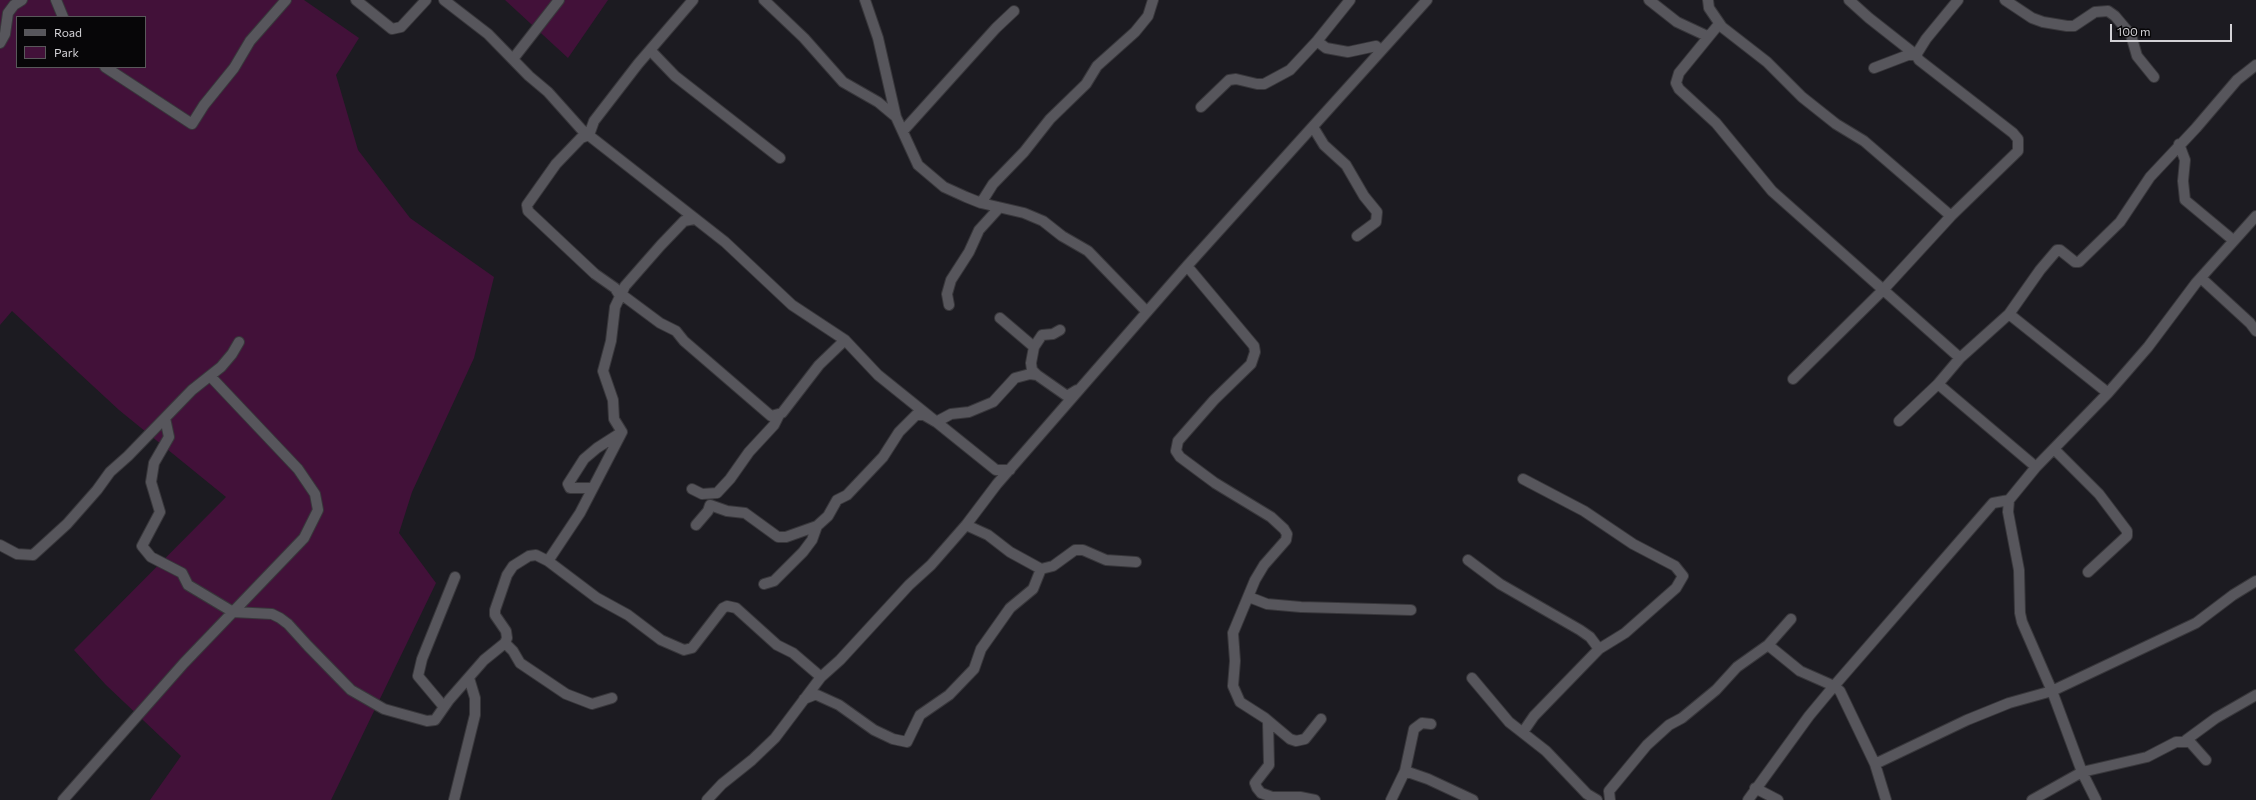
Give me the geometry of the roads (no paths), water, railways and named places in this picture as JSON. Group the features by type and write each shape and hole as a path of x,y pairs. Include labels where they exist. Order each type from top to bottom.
{"street":[{"path":"0,43 6,34 8,13 14,5 22,0"},
{"path":"56,0 63,16"},
{"path":"107,68 192,124 204,105 234,68 250,41 286,0"},
{"path":"356,0 392,29 401,27 426,0"},
{"path":"444,0 480,26 529,76 548,92 584,134 725,242 792,305 844,340 878,375 996,470 1010,470"},
{"path":"513,59 559,0"},
{"path":"693,0 650,50 584,134 552,169 535,191 526,208 603,281 620,291 660,323 676,331 684,341 766,414 771,416 779,415"},
{"path":"764,0 804,38 843,82 878,102 896,117"},
{"path":"865,0 878,38 896,117 918,165 944,188 981,203 1024,213 1043,221 1062,236 1088,251 1147,312"},
{"path":"981,203 993,184 1024,152 1050,119 1086,84 1097,66 1139,27 1148,16 1153,0"},
{"path":"1201,107 1229,80 1236,79 1257,84 1264,84 1290,70 1317,41 1350,0"},
{"path":"707,800 722,784 752,760 775,738 821,677 850,650 966,526 997,484 1187,266 1427,0"},
{"path":"1649,0 1677,22 1707,36"},
{"path":"1708,0 1709,8 1719,24 1767,62 1802,97 1833,121 1864,141 1951,216"},
{"path":"1793,379 1882,290 1951,216 2018,151 2019,146 2018,139 2012,133 1919,60 1916,55 1868,18 1849,0"},
{"path":"1916,55 1926,39 1958,0"},
{"path":"2005,0 2032,18 2042,22 2067,26 2074,26 2095,12 2108,11 2115,16 2131,35 2136,56 2154,77"},
{"path":"903,131 996,28 1014,11"},
{"path":"1719,24 1707,36 1679,73 1676,83 1679,89 1716,123 1772,190 1870,276 1882,290 1960,358"},
{"path":"1317,41 1326,48 1348,52 1376,46 1381,51"},
{"path":"650,50 675,76 780,158"},
{"path":"1874,68 1908,54 1916,55"},
{"path":"1899,421 1938,384 1960,358 2009,314 2040,270 2057,250 2060,250 2075,262 2079,262 2120,222 2143,185 2179,144 2196,128 2237,80 2256,65"},
{"path":"1312,127 1324,145 1346,165 1364,196 1377,212 1376,222 1357,236"},
{"path":"2179,144 2184,160 2183,181 2185,200 2233,240"},
{"path":"949,305 947,294 951,280 969,252 979,230 999,208"},
{"path":"1748,800 1755,788 1809,716 1993,503 2008,500 2036,467 2108,393 2148,347 2201,278 2233,240 2256,216"},
{"path":"622,432 614,419 613,400 603,371 611,341 613,313 620,291 679,225 684,221 694,219"},
{"path":"1187,266 1254,346 1255,352 1251,364 1214,400 1176,446 1176,451 1180,457 1215,483 1260,509 1284,529 1287,534 1286,540 1264,565 1233,633 1235,661 1233,686 1240,702 1290,739 1301,741 1305,739 1321,719"},
{"path":"2201,278 2250,323 2256,332"},
{"path":"2009,314 2108,393"},
{"path":"1000,318 1034,347"},
{"path":"1060,330 1053,334 1042,335 1034,347 1030,362 1032,370 1036,375 1067,396 1073,394 1085,384"},
{"path":"696,525 708,511 716,493 734,474 749,452 774,425 779,415 819,365 844,340"},
{"path":"0,545 17,554 33,556 67,524 97,490 110,472 128,456 192,390 210,376 232,354 239,342"},
{"path":"936,422 951,414 969,412 993,402 1015,378 1030,374 1036,375"},
{"path":"63,800 184,663 304,538 318,510 315,494 298,469 210,376"},
{"path":"1938,384 2036,467"},
{"path":"710,505 745,513 778,537 786,537 817,526 828,516 837,500 847,495 883,458 898,432 907,422 916,415 924,415 936,422"},
{"path":"165,418 169,438 154,463 151,482 160,512 142,546 151,557 182,572 188,585 233,612 272,614 280,618 292,628 351,690 377,706 431,721 438,716 444,707 466,688 469,678 484,660 505,644 507,638 506,632 495,615 502,587 507,575 522,559 536,555 548,561 597,598 628,615 677,649 688,650 692,648 723,608 732,606 739,610 777,645 793,653 821,677"},
{"path":"592,488 570,488 568,484 584,459 597,448 622,432"},
{"path":"548,561 574,523 592,488 609,460 622,432"},
{"path":"2054,448 2099,494 2128,531 2127,536 2088,572"},
{"path":"996,470 997,484"},
{"path":"1523,479 1584,511 1633,544 1675,566 1683,576 1676,588 1661,602 1625,633 1600,649 1534,716 1523,732"},
{"path":"692,489 702,494 716,493"},
{"path":"2008,500 2008,512 2018,570 2020,613 2052,691 2082,772 2096,800"},
{"path":"1993,503 2008,512"},
{"path":"764,584 774,581 803,552 812,540 817,526"},
{"path":"966,526 988,535 1010,552 1041,569 1053,566 1075,550 1083,550 1106,560 1136,562"},
{"path":"1468,560 1500,584 1580,630 1600,649"},
{"path":"804,699 817,695 839,705 874,730 893,740 907,742 920,715 948,695 974,669 981,650 1010,608 1033,589 1041,569"},
{"path":"444,707 418,676 422,659 455,577"},
{"path":"1875,764 1967,720 2009,703 2052,691 2196,623 2256,581"},
{"path":"1249,597 1267,604 1301,607 1411,610"},
{"path":"1472,678 1502,714 1546,751 1587,794 1597,800 1609,795 1647,746 1669,725 1682,718 1716,690 1737,667 1768,645 1791,619"},
{"path":"505,644 513,651 520,663 566,694 592,704 612,698"},
{"path":"1768,645 1800,671 1834,686 1844,697 1875,764 1886,800"},
{"path":"454,800 475,715 475,698 466,688"},
{"path":"2032,800 2082,772 2148,757 2176,742 2186,740 2216,718 2256,695"},
{"path":"1268,722 1269,765 1255,783 1257,788 1261,793 1272,797 1300,797 1315,800"},
{"path":"1391,800 1405,772 1414,729 1422,723 1431,724"},
{"path":"2186,740 2190,742 2206,760"},
{"path":"1405,772 1428,779 1473,800"},
{"path":"1755,788 1778,800"}]}
